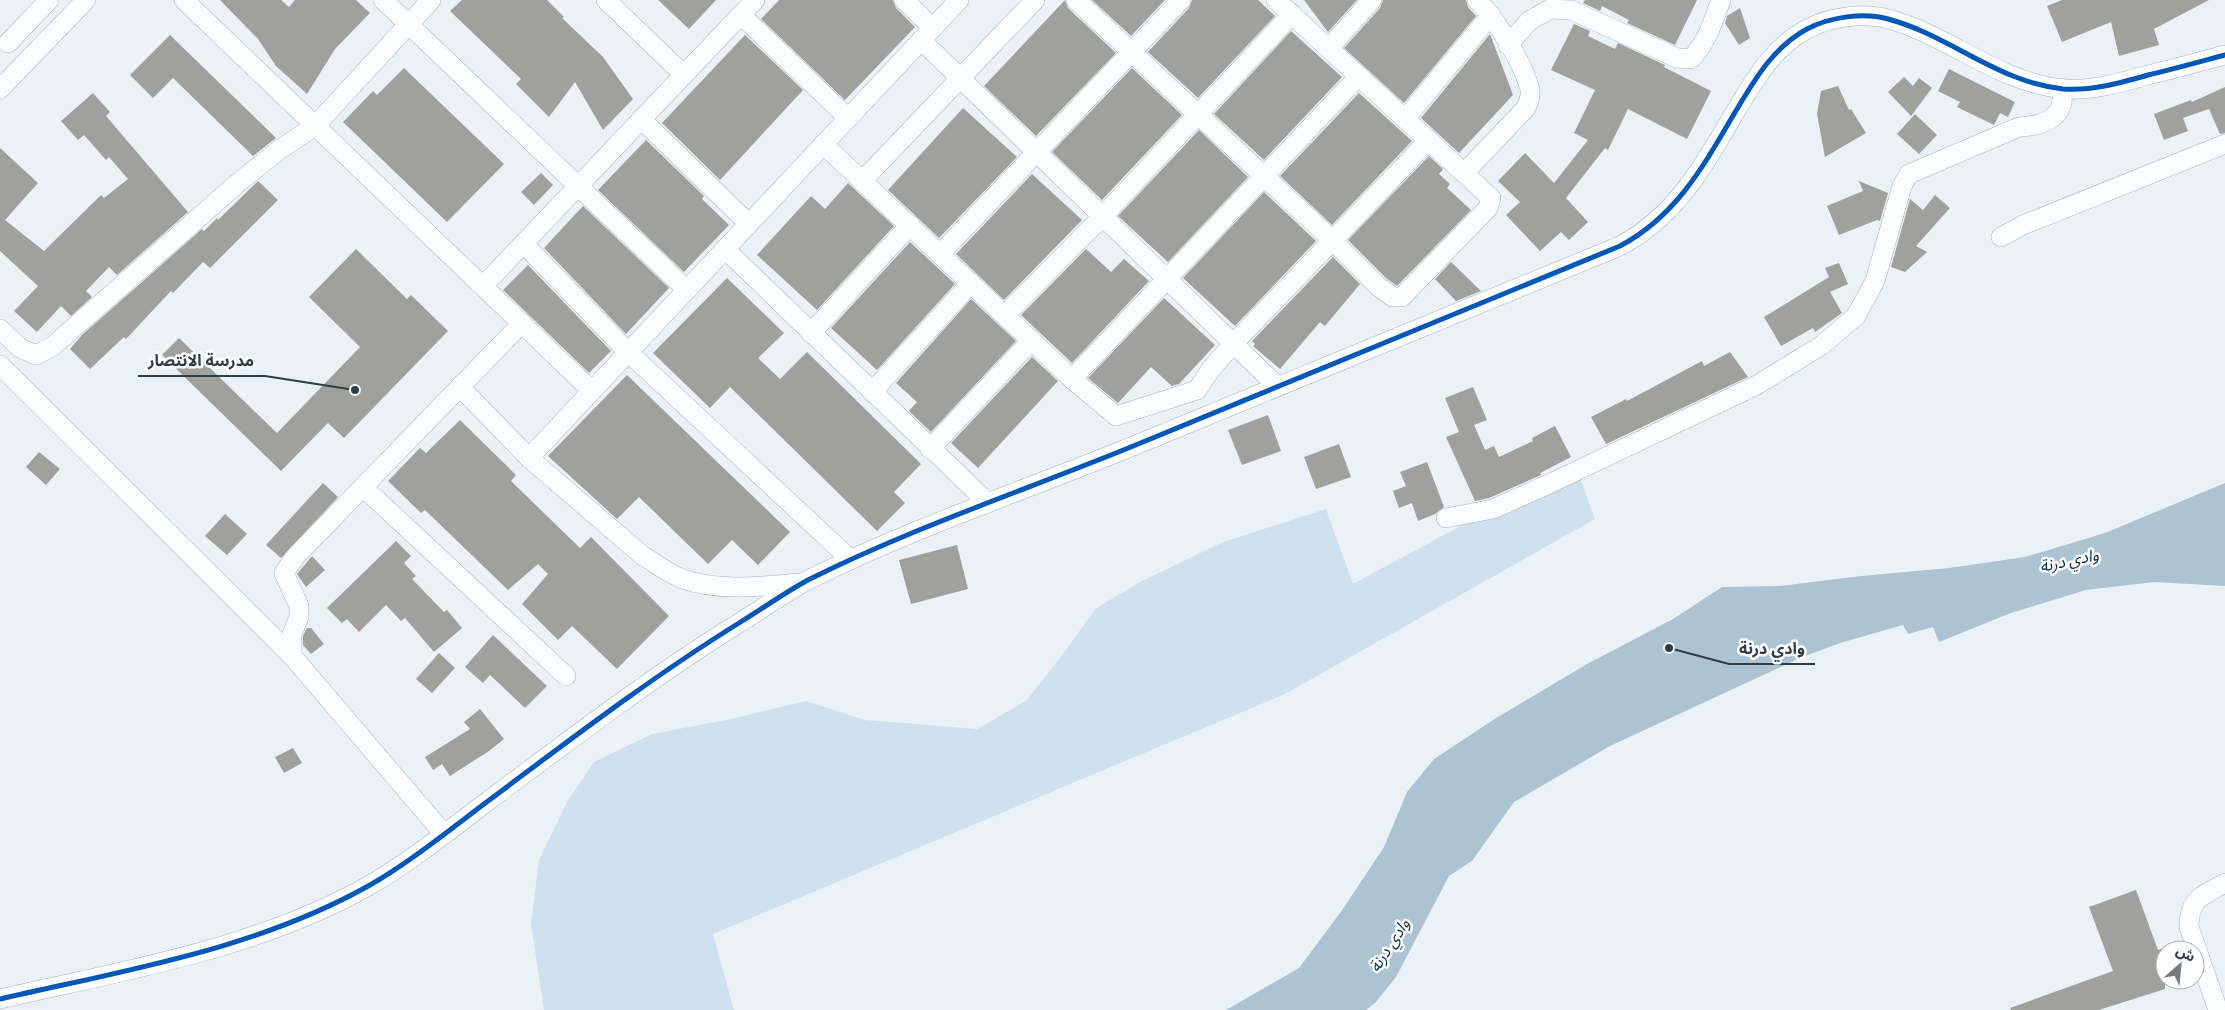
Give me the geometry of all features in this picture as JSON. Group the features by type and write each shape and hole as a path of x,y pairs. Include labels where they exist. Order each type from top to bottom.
{"street":[{"path":"26,61 4,39 49,0"},
{"path":"0,89 86,0"},
{"path":"184,0 592,391"},
{"path":"383,0 687,290"},
{"path":"0,329 20,348 36,355 53,346 239,182 279,150 315,126 431,0"},
{"path":"606,0 683,74"},
{"path":"483,286 755,0"},
{"path":"904,0 961,78 1276,386"},
{"path":"529,458 959,0"},
{"path":"863,180 1035,0"},
{"path":"1076,0 1386,293 1394,297 1402,297 1488,208 1491,198 1276,0"},
{"path":"940,254 1181,0"},
{"path":"1329,48 1372,0"},
{"path":"1464,173 1526,108 1530,98 1530,87 1508,45 1491,15 1477,0"},
{"path":"1508,45 1529,21 1550,9 1571,10 1677,58 1691,59 1701,48 1709,34 1721,0"},
{"path":"1005,315 1102,217 1292,14"},
{"path":"741,15 848,118"},
{"path":"1405,118 1491,15"},
{"path":"0,999 198,953 253,936 312,914 372,884 444,834 645,683 804,582 851,560 988,503 1141,443 1638,237 1654,225 1687,190 1766,63 1785,44 1808,29 1834,20 1860,16 1888,18 1926,34 1998,70 2022,79 2061,88 2100,88 2225,55"},
{"path":"1072,379 1359,76"},
{"path":"1446,518 1493,509 1551,483 1757,385 1822,345 1856,316 1875,281 1902,186 1909,174 2019,126 2036,126 2046,121 2059,112 2063,103 2061,88"},
{"path":"641,119 749,224"},
{"path":"823,144 1072,379 1116,416 1197,390 1211,369 1233,344 1429,140"},
{"path":"2002,237 2022,225 2225,144"},
{"path":"812,333 910,225"},
{"path":"524,244 628,352 851,560"},
{"path":"725,249 988,503"},
{"path":"872,392 971,283"},
{"path":"292,656 292,634 298,617 299,606 284,573 295,557 522,323"},
{"path":"930,448 1032,340"},
{"path":"0,365 292,656 444,834"},
{"path":"460,387 529,458 643,556 682,579 710,585 751,587 804,582"},
{"path":"363,486 566,676"},
{"path":"2218,1010 2189,927 2189,913 2195,900 2225,883"}],"shaded area":[{"path":"1575,464 1595,519 1285,694 713,934 734,1010 544,1010 531,924 539,860 567,802 594,762 652,734 731,719 806,701 865,720 977,729 1026,701 1095,609 1138,583 1223,542 1326,509 1353,584"}],"water":[{"path":"2225,483 2225,586 2154,582 2086,590 2011,613 1939,642 1933,627 1908,634 1903,625 1840,643 1800,658 1610,746 1514,802 1472,861 1449,876 1396,977 1375,1003 1366,1010 1226,1010 1299,968 1343,909 1384,847 1407,792 1434,759 1493,720 1587,664 1673,619 1722,587 1780,586 1949,568 2025,557 2105,533"}],"building":[{"path":"220,0 281,0 289,7 295,0 356,0 370,13 335,49 307,94 276,66 258,39"},
{"path":"462,0 547,0 564,17 562,18 603,57 633,99 603,130 575,82 549,117 516,84 521,79 450,11"},
{"path":"658,0 716,0 689,29"},
{"path":"779,0 893,0 896,8 915,27 845,100 761,19"},
{"path":"1065,0 1068,8 1116,53 1036,136 984,86"},
{"path":"1092,0 1165,0 1131,36"},
{"path":"1192,0 1258,0 1275,16 1198,98 1148,52 1189,8"},
{"path":"1304,0 1357,0 1328,32"},
{"path":"1383,0 1466,0 1468,7 1476,16 1404,103 1344,48 1380,8"},
{"path":"1585,0 1697,0 1675,45 1627,23 1629,20 1602,6 1600,11 1583,3"},
{"path":"2062,0 2209,0 2154,29 2159,45 2119,56 2111,22 2062,42 2047,6"},
{"path":"1740,8 1750,38 1739,45 1725,23 1727,16"},
{"path":"1574,24 1590,31 1588,36 1615,49 1618,43 1665,65 1664,67 1711,91 1687,139 1628,109 1608,150 1605,148 1566,198 1588,222 1569,240 1561,232 1540,251 1506,215 1520,202 1498,181 1525,153 1554,183 1588,140 1574,133 1595,90 1551,70"},
{"path":"1291,31 1342,77 1264,160 1214,114"},
{"path":"1490,34 1513,95 1459,153 1421,118"},
{"path":"170,35 276,138 253,156 173,78 153,98 130,75"},
{"path":"745,35 803,90 720,180 662,123"},
{"path":"404,68 504,164 447,222 343,122 373,91 377,95"},
{"path":"1132,68 1182,115 1102,200 1052,152"},
{"path":"1949,69 2015,102 2008,117 2000,113 1994,125 1957,107 1960,102 1938,91"},
{"path":"1904,77 1913,86 1919,78 1932,88 1911,116 1888,92"},
{"path":"1838,86 1849,110 1851,109 1866,133 1825,157 1817,114 1821,91"},
{"path":"2225,87 2225,133 2220,134 2209,109 2183,118 2188,131 2164,140 2154,114 2191,100 2192,102"},
{"path":"93,93 110,112 106,116 188,212 117,275 109,267 86,291 92,297 71,316 61,306 37,332 14,311 38,286 0,251 0,148 38,183 5,220 44,251 101,195 104,198 128,179 109,157 106,160 84,135 78,140 61,121"},
{"path":"1359,93 1412,141 1332,225 1280,176"},
{"path":"963,108 1017,157 939,238 888,190"},
{"path":"1915,114 1937,135 1919,154 1897,134"},
{"path":"1199,130 1248,177 1168,262 1118,216"},
{"path":"646,140 704,196 702,199 729,225 684,272 598,190"},
{"path":"1429,156 1443,169 1439,174 1450,184 1447,188 1471,210 1397,286 1386,278 1348,240"},
{"path":"541,173 553,185 534,205 521,192"},
{"path":"1032,174 1082,220 1004,300 956,254"},
{"path":"258,181 278,200 210,268 203,262 173,293 171,291 126,339 124,337 90,369 70,349 82,335 202,229 204,231 217,218 218,220"},
{"path":"1859,181 1888,193 1880,221 1877,220 1839,235 1827,206 1863,191"},
{"path":"848,183 894,226 817,310 757,255 811,196 825,209"},
{"path":"1264,192 1316,241 1235,326 1183,278"},
{"path":"1935,195 1950,208 1916,246 1927,252 1905,272 1891,267 1910,199 1923,210"},
{"path":"583,206 669,288 626,334 544,248"},
{"path":"910,242 955,284 877,370 831,328"},
{"path":"356,249 407,299 411,295 448,331 344,438 328,423 281,471 162,355 179,338 277,433 360,347 309,297"},
{"path":"1086,249 1111,272 1124,259 1149,281 1072,363 1021,315"},
{"path":"1333,257 1360,284 1325,326 1320,322 1280,369 1253,346 1255,344 1252,341"},
{"path":"1451,262 1481,291 1456,301 1435,279"},
{"path":"1839,263 1848,284 1830,292 1842,313 1815,332 1813,328 1781,346 1764,317 1829,277 1825,268"},
{"path":"528,265 611,351 589,373 503,290"},
{"path":"727,278 784,333 758,358 780,379 807,352 921,464 894,492 905,503 877,531 730,387 710,408 653,353"},
{"path":"1164,298 1215,345 1179,384 1172,386 1151,367 1118,403 1088,378"},
{"path":"971,299 1016,341 931,432 909,411 917,402 896,383"},
{"path":"1730,352 1748,377 1606,444 1591,417 1626,399 1627,401 1702,361 1704,366"},
{"path":"1032,357 1058,381 978,468 951,443"},
{"path":"627,375 790,532 758,565 732,540 708,564 639,497 617,519 548,456"},
{"path":"1473,387 1487,420 1474,425 1485,450 1494,446 1499,457 1533,441 1532,438 1555,426 1571,457 1540,473 1541,475 1489,498 1475,501 1446,437 1459,432 1445,398"},
{"path":"1268,415 1281,451 1242,465 1228,430"},
{"path":"460,420 516,475 511,481 580,548 591,537 669,616 617,669 572,626 558,640 522,604 548,574 538,564 508,590 425,510 421,513 388,481 420,448 426,453"},
{"path":"1339,444 1351,477 1316,489 1304,457"},
{"path":"39,452 60,469 46,485 26,467"},
{"path":"1427,462 1444,507 1435,514 1418,521 1412,503 1399,508 1393,491 1406,486 1400,472"},
{"path":"323,483 338,497 281,558 266,545"},
{"path":"225,514 247,534 227,555 205,536"},
{"path":"396,541 411,556 404,563 416,576 412,579 444,612 447,610 462,628 434,652 405,618 401,621 386,605 359,632 347,619 342,623 327,608"},
{"path":"957,545 968,589 911,604 899,560"},
{"path":"312,556 325,570 306,587 297,574"},
{"path":"307,628 311,628 324,644 311,654 303,645 303,636"},
{"path":"493,635 547,686 525,708 490,675 483,683 465,667"},
{"path":"439,653 455,668 432,693 416,679"},
{"path":"480,709 504,739 450,776 442,764 433,770 425,757 470,729 464,722"},
{"path":"293,748 302,763 284,773 275,757"},
{"path":"2136,890 2155,942 2155,990 2162,990 2099,1010 2011,1010 2010,1008 2113,971 2089,907"}],"cycle path":[{"path":"0,999 190,955 282,926 327,907 370,885 400,866 643,687 808,580 890,542 1143,442 1620,246 1640,234 1673,205 1711,153 1765,66 1795,37 1816,25 1826,21 1857,16 1888,19 1910,26 2016,77 2039,85 2063,89 2085,89 2106,86 2225,55"}],"place":[{"name":"مدرسة الانتصار","path":"355,390"},
{"name":"وادي درنة","path":"1669,648"}]}
